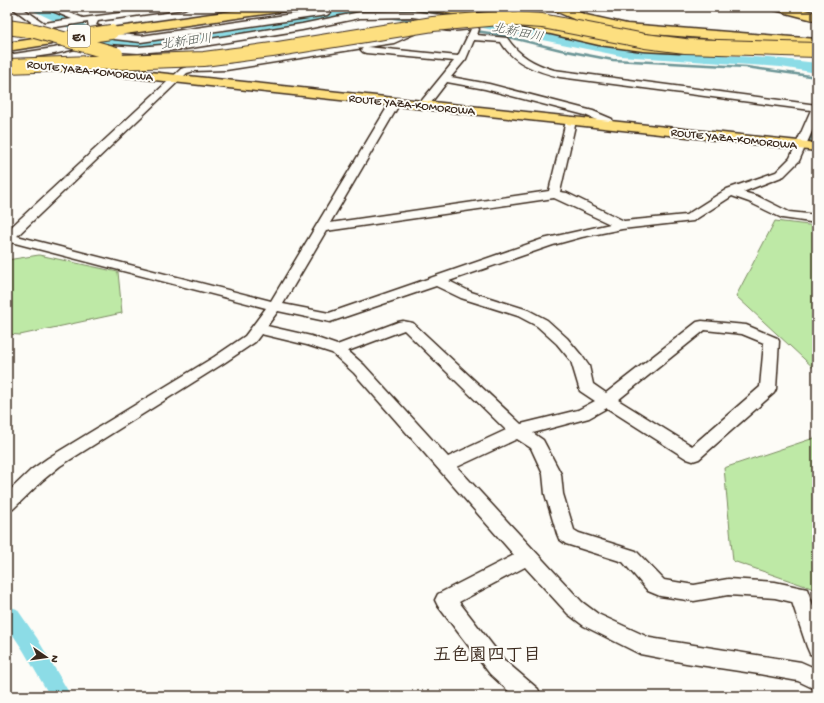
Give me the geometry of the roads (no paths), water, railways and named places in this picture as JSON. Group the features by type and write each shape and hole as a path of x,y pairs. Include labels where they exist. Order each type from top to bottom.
{"highway":[{"name":"E1","path":"7,47 101,23 247,7"},
{"name":"E1","path":"101,23 286,7"},
{"path":"7,26 37,31 106,52 165,56 221,50 351,30 479,7"},
{"path":"557,7 582,18 628,28 817,43"},
{"path":"779,7 817,17"},
{"path":"7,66 210,58 429,25 496,18 544,21 650,42 686,47 817,50"},
{"name":"E1","path":"7,41 47,36"}],"main road":[{"path":"430,7 480,23 643,48 740,54 817,54"},
{"name":"ROUTE YAZA-KOMOROWA","path":"7,61 817,147"}],"street":[{"path":"15,7 47,36"},
{"path":"47,7 83,20 101,23"},
{"path":"141,39 117,37 92,26 92,22 101,23 131,11 184,7"},
{"path":"7,30 47,36 80,51 107,48 141,39 359,7"},
{"path":"107,48 138,50 185,46 302,27 360,15 412,14 480,23"},
{"path":"7,58 47,36 83,20"},
{"path":"423,106 461,59 475,28 480,23"},
{"path":"7,237 184,71 193,68 226,67 391,41 414,30 429,26 464,28 480,23"},
{"path":"7,237 275,306 330,318 548,242 581,233 622,225 689,218 731,192 780,174 795,159 817,108 560,74 521,61 508,49 504,40 471,37"},
{"path":"346,48 461,59"},
{"path":"445,79 486,86 589,113 608,121 608,125"},
{"path":"7,504 37,474 54,462 219,360 250,338 275,306 395,103"},
{"path":"554,194 570,121"},
{"path":"731,192 753,199 786,215 817,219"},
{"path":"321,228 554,194 563,196 622,225"},
{"path":"438,281 466,295 524,313 542,323 562,341 582,366 586,387 607,401 693,455 768,389 772,341 746,330 702,325 607,401 582,414 518,431 445,466"},
{"path":"336,350 402,325 408,326 518,431 537,444 552,474 554,494 566,534 573,539 628,556 655,585 660,588 694,593 728,587 775,590 800,595 817,647"},
{"path":"258,329 311,342 336,350 359,369 526,557 575,608 591,620 647,647 787,669 801,672 817,680"},
{"path":"526,557 446,600 497,667 530,696"}],"waterway":[{"name":"北新田川","path":"37,7 111,43 127,45 159,45 260,30 344,12 402,11 449,17 621,52 781,63 817,68"},
{"path":"387,17 415,21"},
{"path":"462,29 496,34 561,50 613,60 746,67 817,77"},
{"path":"809,142 817,123"},
{"path":"7,614 10,615 30,644 61,696"}],"district":[{"name":"五色園四丁目","path":"487,654"}]}
